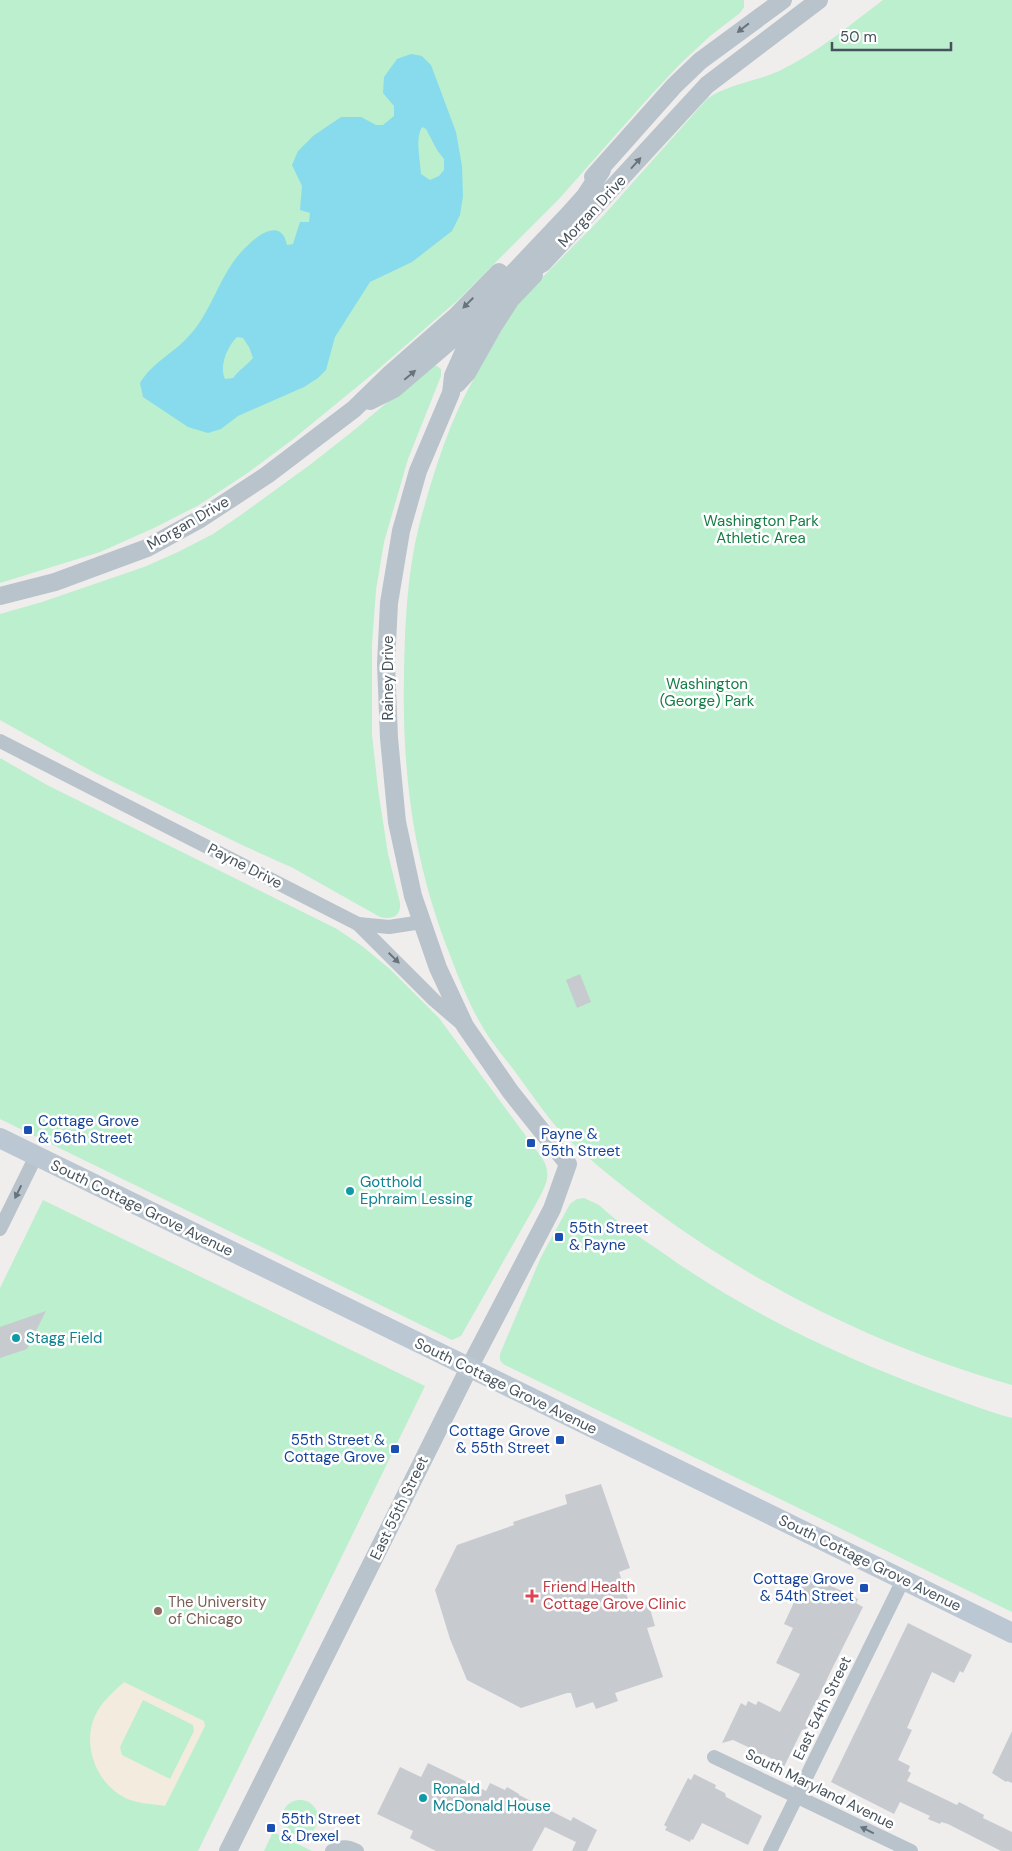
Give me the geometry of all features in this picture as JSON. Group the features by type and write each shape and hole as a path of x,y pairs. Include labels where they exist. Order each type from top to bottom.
{"main road":[{"name":"South Cottage Grove Avenue","path":"0,1138 1012,1633"}],"street":[{"name":"Morgan Drive","path":"0,596 55,582 146,548 200,519 260,480 354,410 456,316 602,170 655,107 700,61 782,0"},
{"name":"Morgan Drive","path":"354,410 394,389 528,271 542,263 707,85 819,0"},
{"path":"480,315 494,293 585,196 602,170"},
{"name":"Rainey Drive","path":"451,392 466,373 511,299 533,277 542,263"},
{"name":"Rainey Drive","path":"438,968 413,896 396,813 389,738 386,664 389,603 401,531 418,471 451,392 453,376 480,315"},
{"name":"Payne Drive","path":"0,742 358,924 434,1000 465,1026"},
{"path":"358,924 390,927 422,922"},
{"name":"Payne Drive","path":"438,968 465,1026 510,1092 568,1164"},
{"path":"0,1229 36,1156"},
{"name":"East 55th Street","path":"228,1851 469,1368 552,1209 568,1164"},
{"name":"East 54th Street","path":"770,1851 903,1580"},
{"name":"South Maryland Avenue","path":"714,1757 911,1851"},
{"path":"332,1851 339,1847 352,1849"}],"green space":[{"path":"0,0 744,0 744,7 740,13 710,36 679,65 559,199 458,300 375,372 292,440 249,472 199,505 154,528 100,552 0,583"},
{"name":"Washington (George) Park","path":"883,0 1012,0 1012,1385 912,1352 816,1309 769,1284 679,1228 608,1174 562,1133 490,1039 464,991 437,920 427,885 412,817 408,782 405,746 404,655 407,599 415,544 433,475 457,411 511,314 523,297 604,215 707,99 733,86 770,75 793,64 833,38"},
{"path":"432,365 441,369 441,376 408,459 384,542 376,590 372,644 372,735 388,854 400,903 399,912 395,916 392,918 380,917 293,868 95,773 0,720 0,614 42,602 144,567 213,534 311,464"},
{"path":"0,758 47,785 337,929 362,946 391,970 439,1018 542,1158 547,1170 547,1180 537,1202 461,1336 452,1340 0,1119"},
{"path":"584,1198 599,1205 630,1230 727,1295 794,1331 862,1363 982,1409 1012,1418 1012,1612 503,1364 500,1360 500,1354 541,1257 570,1204 577,1199"},
{"name":"The University of Chicago","path":"43,1200 425,1386 198,1851 0,1851 0,1288"},
{"path":"300,1800 313,1805 318,1818 313,1831 300,1836 287,1831 282,1818 287,1805"},
{"path":"273,1832 312,1851 264,1851"}],"sand":[{"path":"124,1682 204,1721 205,1726 165,1806 130,1800 118,1794 108,1785 94,1762 90,1736 93,1723 101,1706","holes":["143,1700 193,1725 194,1731 170,1779 122,1755 120,1747"]}],"water":[{"path":"411,54 422,56 431,65 456,132 462,166 463,196 460,215 452,231 412,262 370,282 335,337 326,370 318,378 304,387 238,416 221,429 208,433 188,427 143,397 140,383 156,364 181,344 195,329 230,267 248,245 264,233 271,231 278,231 283,235 287,245 293,244 300,222 309,222 310,213 300,210 302,186 292,165 298,151 313,136 341,117 361,117 376,125 383,125 394,116 394,106 383,93 384,77 397,59","holes":["422,127 426,129 444,159 444,170 439,176 430,180 421,174 418,143","237,337 243,338 253,358 233,378 225,379 223,374 225,357"]}],"building":[{"path":"580,974 591,1002 577,1008 566,980"},
{"name":"Stagg Field","path":"46,1311 27,1349 0,1358 0,1327"},
{"name":"Friend Health Cottage Grove Clinic","path":"601,1484 630,1568 619,1572 631,1608 648,1602 655,1626 647,1628 663,1677 615,1693 618,1701 596,1709 593,1702 576,1708 571,1693 521,1708 467,1680 450,1639 435,1590 457,1545 514,1525 513,1522 567,1504 565,1495"},
{"path":"805,1573 858,1599 856,1603 863,1607 818,1699 820,1703 814,1705 806,1722 808,1728 802,1730 781,1773 776,1761 763,1754 757,1756 756,1752 733,1740 722,1743 741,1703 746,1706 748,1701 756,1705 758,1701 780,1712 800,1674 776,1663 793,1628 784,1624 795,1600 792,1599"},
{"path":"908,1623 972,1655 963,1673 960,1671 954,1683 932,1672 907,1728 912,1730 898,1760 910,1766 908,1771 911,1773 907,1781 957,1805 959,1802 984,1815 983,1818 1012,1832 1012,1851 1001,1851 948,1824 941,1822 940,1824 928,1819 930,1816 900,1802 894,1814 831,1782"},
{"path":"1012,1731 1012,1783 1006,1782 992,1773"},
{"path":"428,1763 486,1791 490,1783 505,1790 507,1787 571,1821 573,1817 597,1830 587,1851 572,1851 576,1842 545,1827 532,1851 436,1851 410,1838 413,1831 377,1814 400,1767 421,1777"},
{"path":"694,1774 716,1785 715,1788 725,1793 726,1797 762,1816 748,1845 702,1823 690,1842 665,1830 667,1827 664,1825 688,1778 691,1780"}],"place":[{"name":"Cottage Grove & 56th Street","path":"28,1130"},
{"name":"Payne & 55th Street","path":"531,1143"},
{"name":"Gotthold Ephraim Lessing","path":"350,1191"},
{"name":"55th Street & Payne","path":"559,1237"},
{"name":"Stagg Field","path":"16,1338"},
{"name":"Cottage Grove & 55th Street","path":"560,1440"},
{"name":"55th Street & Cottage Grove","path":"395,1449"},
{"name":"Cottage Grove & 54th Street","path":"864,1588"},
{"name":"Friend Health Cottage Grove Clinic","path":"532,1596"},
{"name":"The University of Chicago","path":"158,1611"},
{"name":"Ronald McDonald House","path":"423,1798"},
{"name":"55th Street & Drexel","path":"271,1828"}],"park label":[{"name":"Washington Park Athletic Area","path":"761,530"}]}
